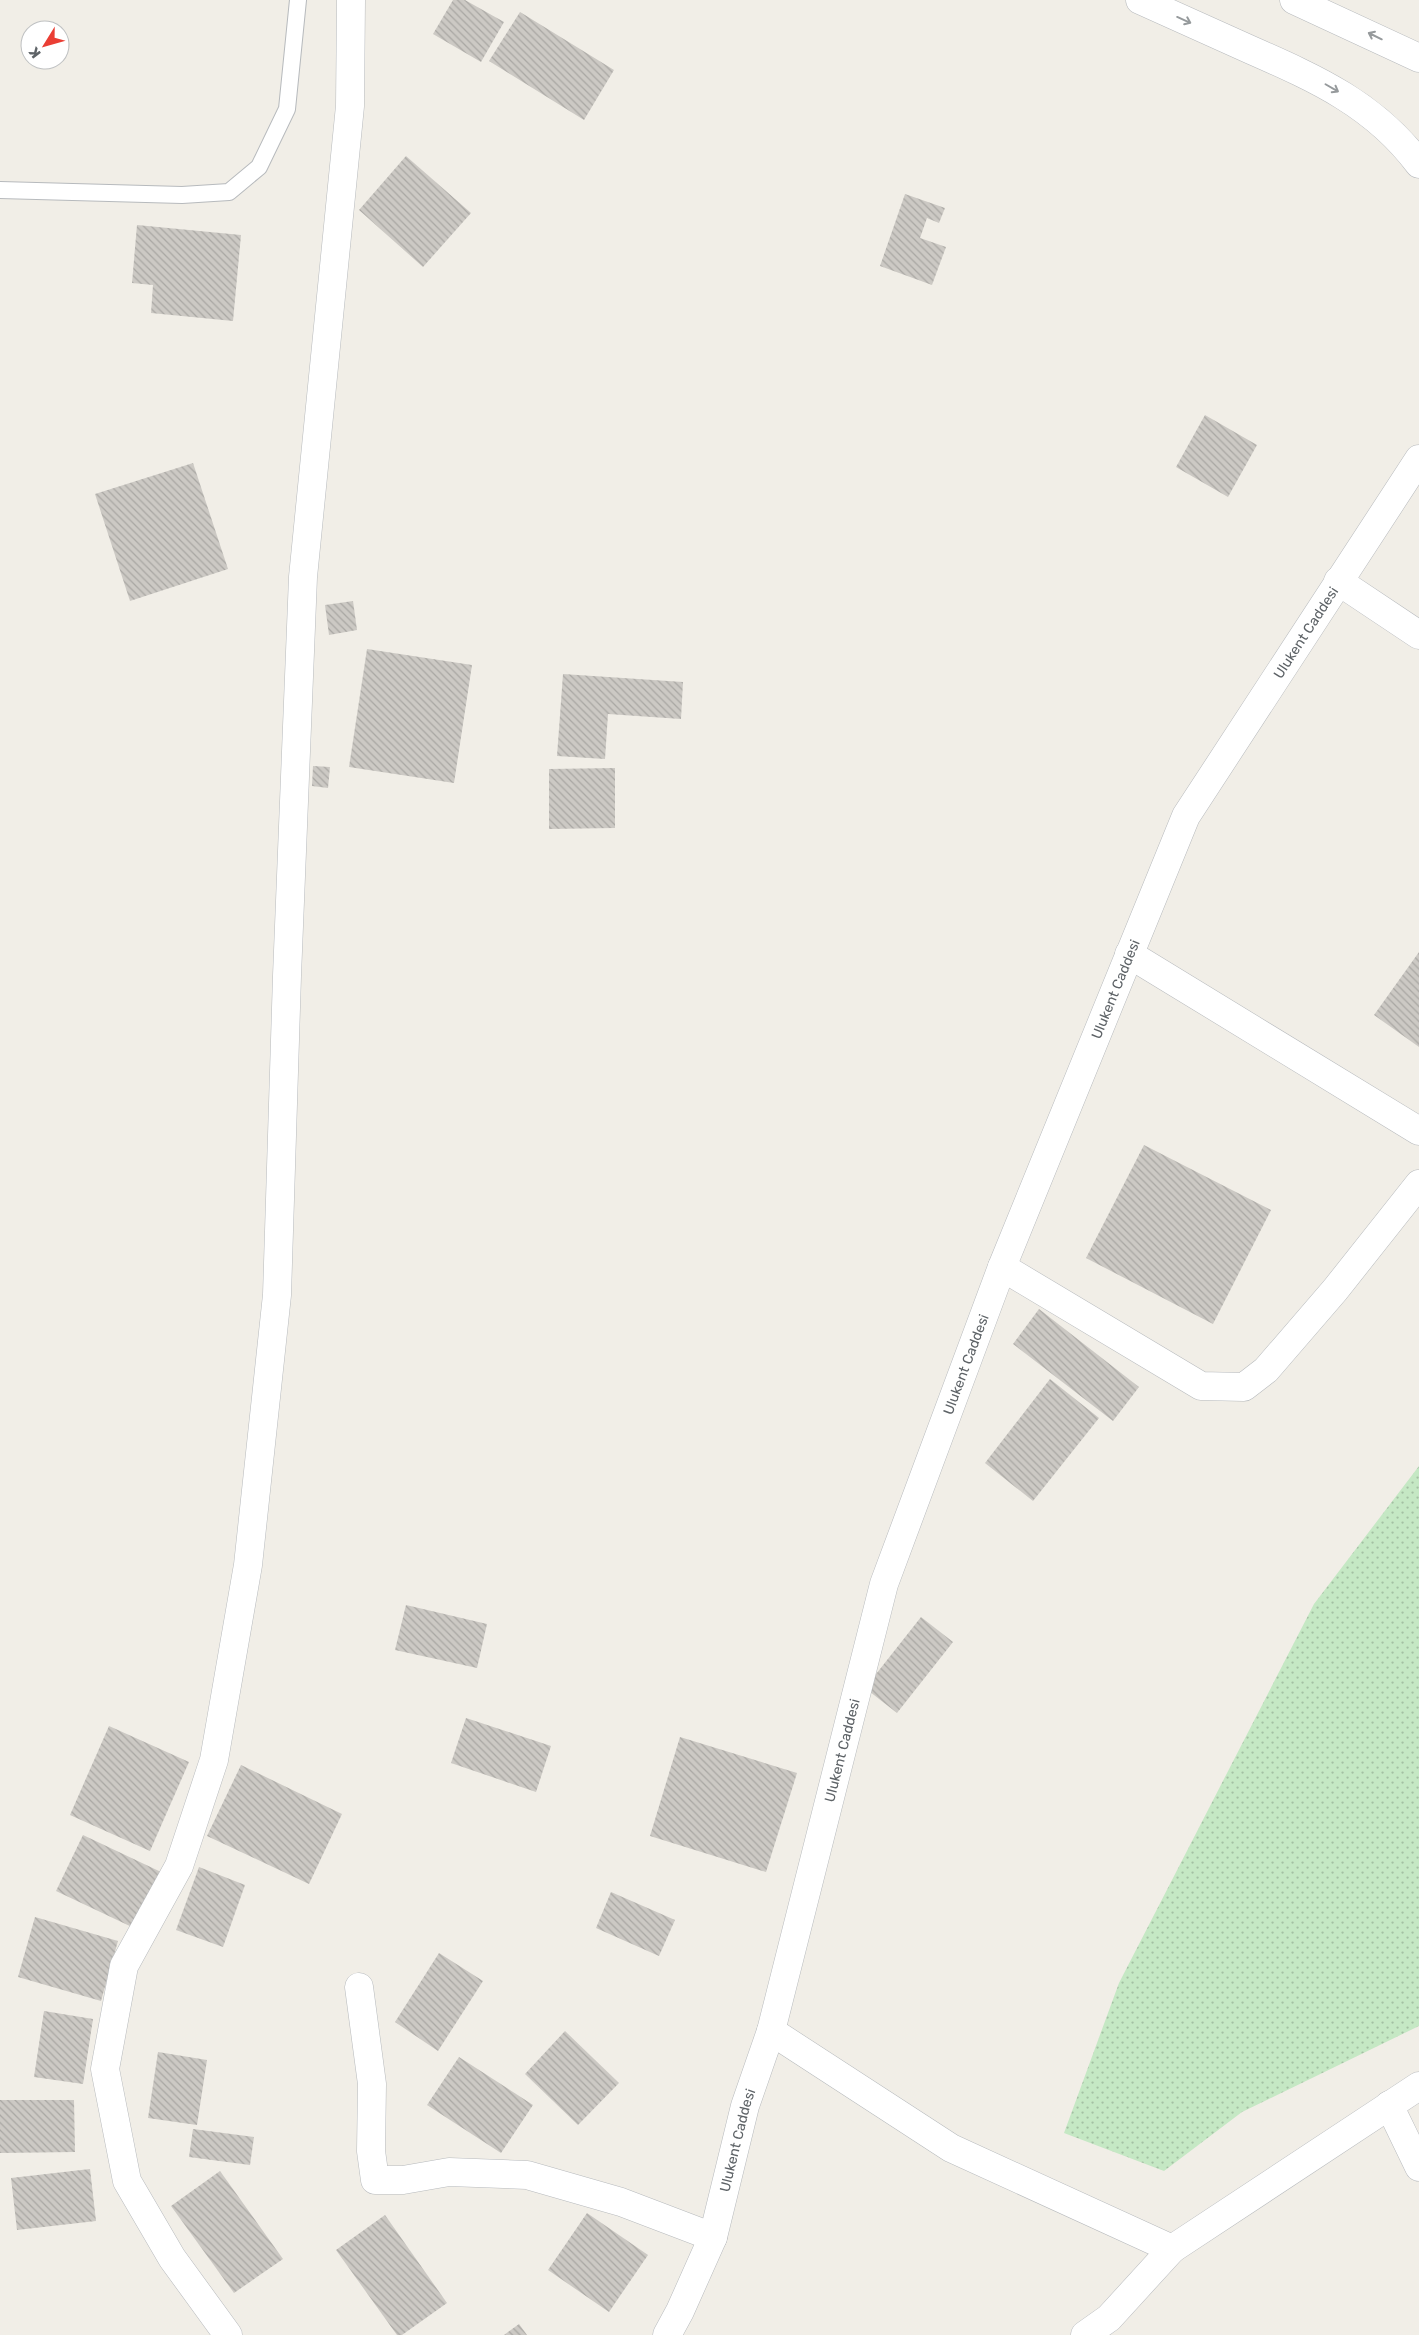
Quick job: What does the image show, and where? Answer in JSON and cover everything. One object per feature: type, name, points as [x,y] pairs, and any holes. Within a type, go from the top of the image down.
[{"type":"street","points":[[228,2335],[172,2258],[127,2181],[106,2069],[124,1966],[179,1866],[214,1760],[248,1566],[277,1295],[286,986],[303,577],[350,106],[351,0]]},
{"type":"street","points":[[1140,0],[1333,87],[1373,115],[1406,146],[1419,164]]},
{"type":"street","points":[[1294,0],[1419,58]]},
{"type":"street","name":"Ulukent Caddesi","points":[[667,2335],[680,2312],[713,2237],[744,2106],[771,2031],[884,1584],[1002,1267],[1186,816],[1338,580],[1419,459]]},
{"type":"street","points":[[1338,580],[1419,635]]},
{"type":"street","points":[[1129,954],[1419,1130]]},
{"type":"street","points":[[1002,1267],[1201,1386],[1244,1386],[1266,1370],[1335,1290],[1419,1184]]},
{"type":"street","points":[[359,1987],[372,2084],[371,2151],[375,2180],[403,2180],[449,2172],[527,2175],[621,2202],[713,2237]]},
{"type":"street","points":[[771,2031],[951,2148],[1172,2249]]},
{"type":"street","points":[[1085,2335],[1109,2318],[1172,2249],[1419,2086]]},
{"type":"street","points":[[1389,2105],[1419,2167]]},
{"type":"lane","points":[[0,190],[182,195],[229,192],[259,167],[287,109],[298,0]]},
{"type":"green space","points":[[1419,1466],[1419,2026],[1242,2112],[1164,2171],[1064,2133],[1119,1983],[1314,1604]]},
{"type":"building","points":[[453,0],[465,0],[504,22],[481,62],[433,34]]},
{"type":"building","points":[[520,12],[614,70],[584,120],[489,61]]},
{"type":"building","points":[[406,156],[471,213],[423,267],[359,210]]},
{"type":"building","points":[[905,194],[945,208],[939,223],[927,218],[920,238],[946,247],[932,285],[880,266]]},
{"type":"building","points":[[137,225],[241,235],[233,321],[151,313],[153,285],[132,283]]},
{"type":"building","points":[[1205,415],[1257,445],[1228,497],[1176,467]]},
{"type":"building","points":[[193,463],[228,569],[130,601],[95,494]]},
{"type":"building","points":[[353,601],[357,630],[329,635],[325,605]]},
{"type":"building","points":[[367,649],[472,665],[454,783],[349,767]]},
{"type":"building","points":[[563,674],[683,682],[681,719],[608,714],[605,759],[557,756]]},
{"type":"building","points":[[313,766],[330,767],[328,788],[312,786]]},
{"type":"building","points":[[615,768],[615,828],[549,829],[549,769]]},
{"type":"building","points":[[1419,952],[1419,1047],[1374,1015]]},
{"type":"building","points":[[1144,1145],[1271,1210],[1213,1324],[1086,1258]]},
{"type":"building","points":[[1039,1309],[1139,1387],[1113,1421],[1013,1344]]},
{"type":"building","points":[[1050,1379],[1099,1418],[1033,1501],[985,1463]]},
{"type":"building","points":[[406,1605],[487,1624],[477,1668],[395,1650]]},
{"type":"building","points":[[921,1617],[953,1642],[897,1713],[865,1688]]},
{"type":"building","points":[[466,1718],[551,1746],[536,1792],[451,1763]]},
{"type":"building","points":[[109,1726],[189,1762],[150,1851],[70,1815]]},
{"type":"building","points":[[680,1737],[797,1773],[766,1872],[650,1836]]},
{"type":"building","points":[[241,1765],[342,1814],[309,1884],[207,1836]]},
{"type":"building","points":[[83,1835],[161,1872],[134,1928],[56,1891]]},
{"type":"building","points":[[199,1867],[245,1885],[223,1947],[176,1930]]},
{"type":"building","points":[[611,1892],[675,1920],[659,1956],[596,1928]]},
{"type":"building","points":[[35,1917],[118,1941],[101,2001],[18,1977]]},
{"type":"building","points":[[439,1953],[483,1981],[438,2051],[395,2022]]},
{"type":"building","points":[[44,2011],[93,2019],[83,2084],[34,2077]]},
{"type":"building","points":[[565,2031],[619,2083],[578,2125],[525,2074]]},
{"type":"building","points":[[158,2052],[207,2060],[197,2125],[148,2118]]},
{"type":"building","points":[[459,2057],[533,2105],[501,2153],[427,2105]]},
{"type":"building","points":[[0,2100],[74,2100],[75,2152],[0,2153]]},
{"type":"building","points":[[193,2129],[254,2137],[250,2165],[189,2157]]},
{"type":"building","points":[[90,2169],[96,2221],[17,2230],[11,2178]]},
{"type":"building","points":[[220,2171],[283,2259],[234,2293],[171,2206]]},
{"type":"building","points":[[587,2213],[648,2255],[609,2312],[548,2270]]},
{"type":"building","points":[[385,2215],[447,2303],[402,2335],[397,2335],[336,2250]]},
{"type":"building","points":[[519,2324],[527,2335],[504,2335]]}]
